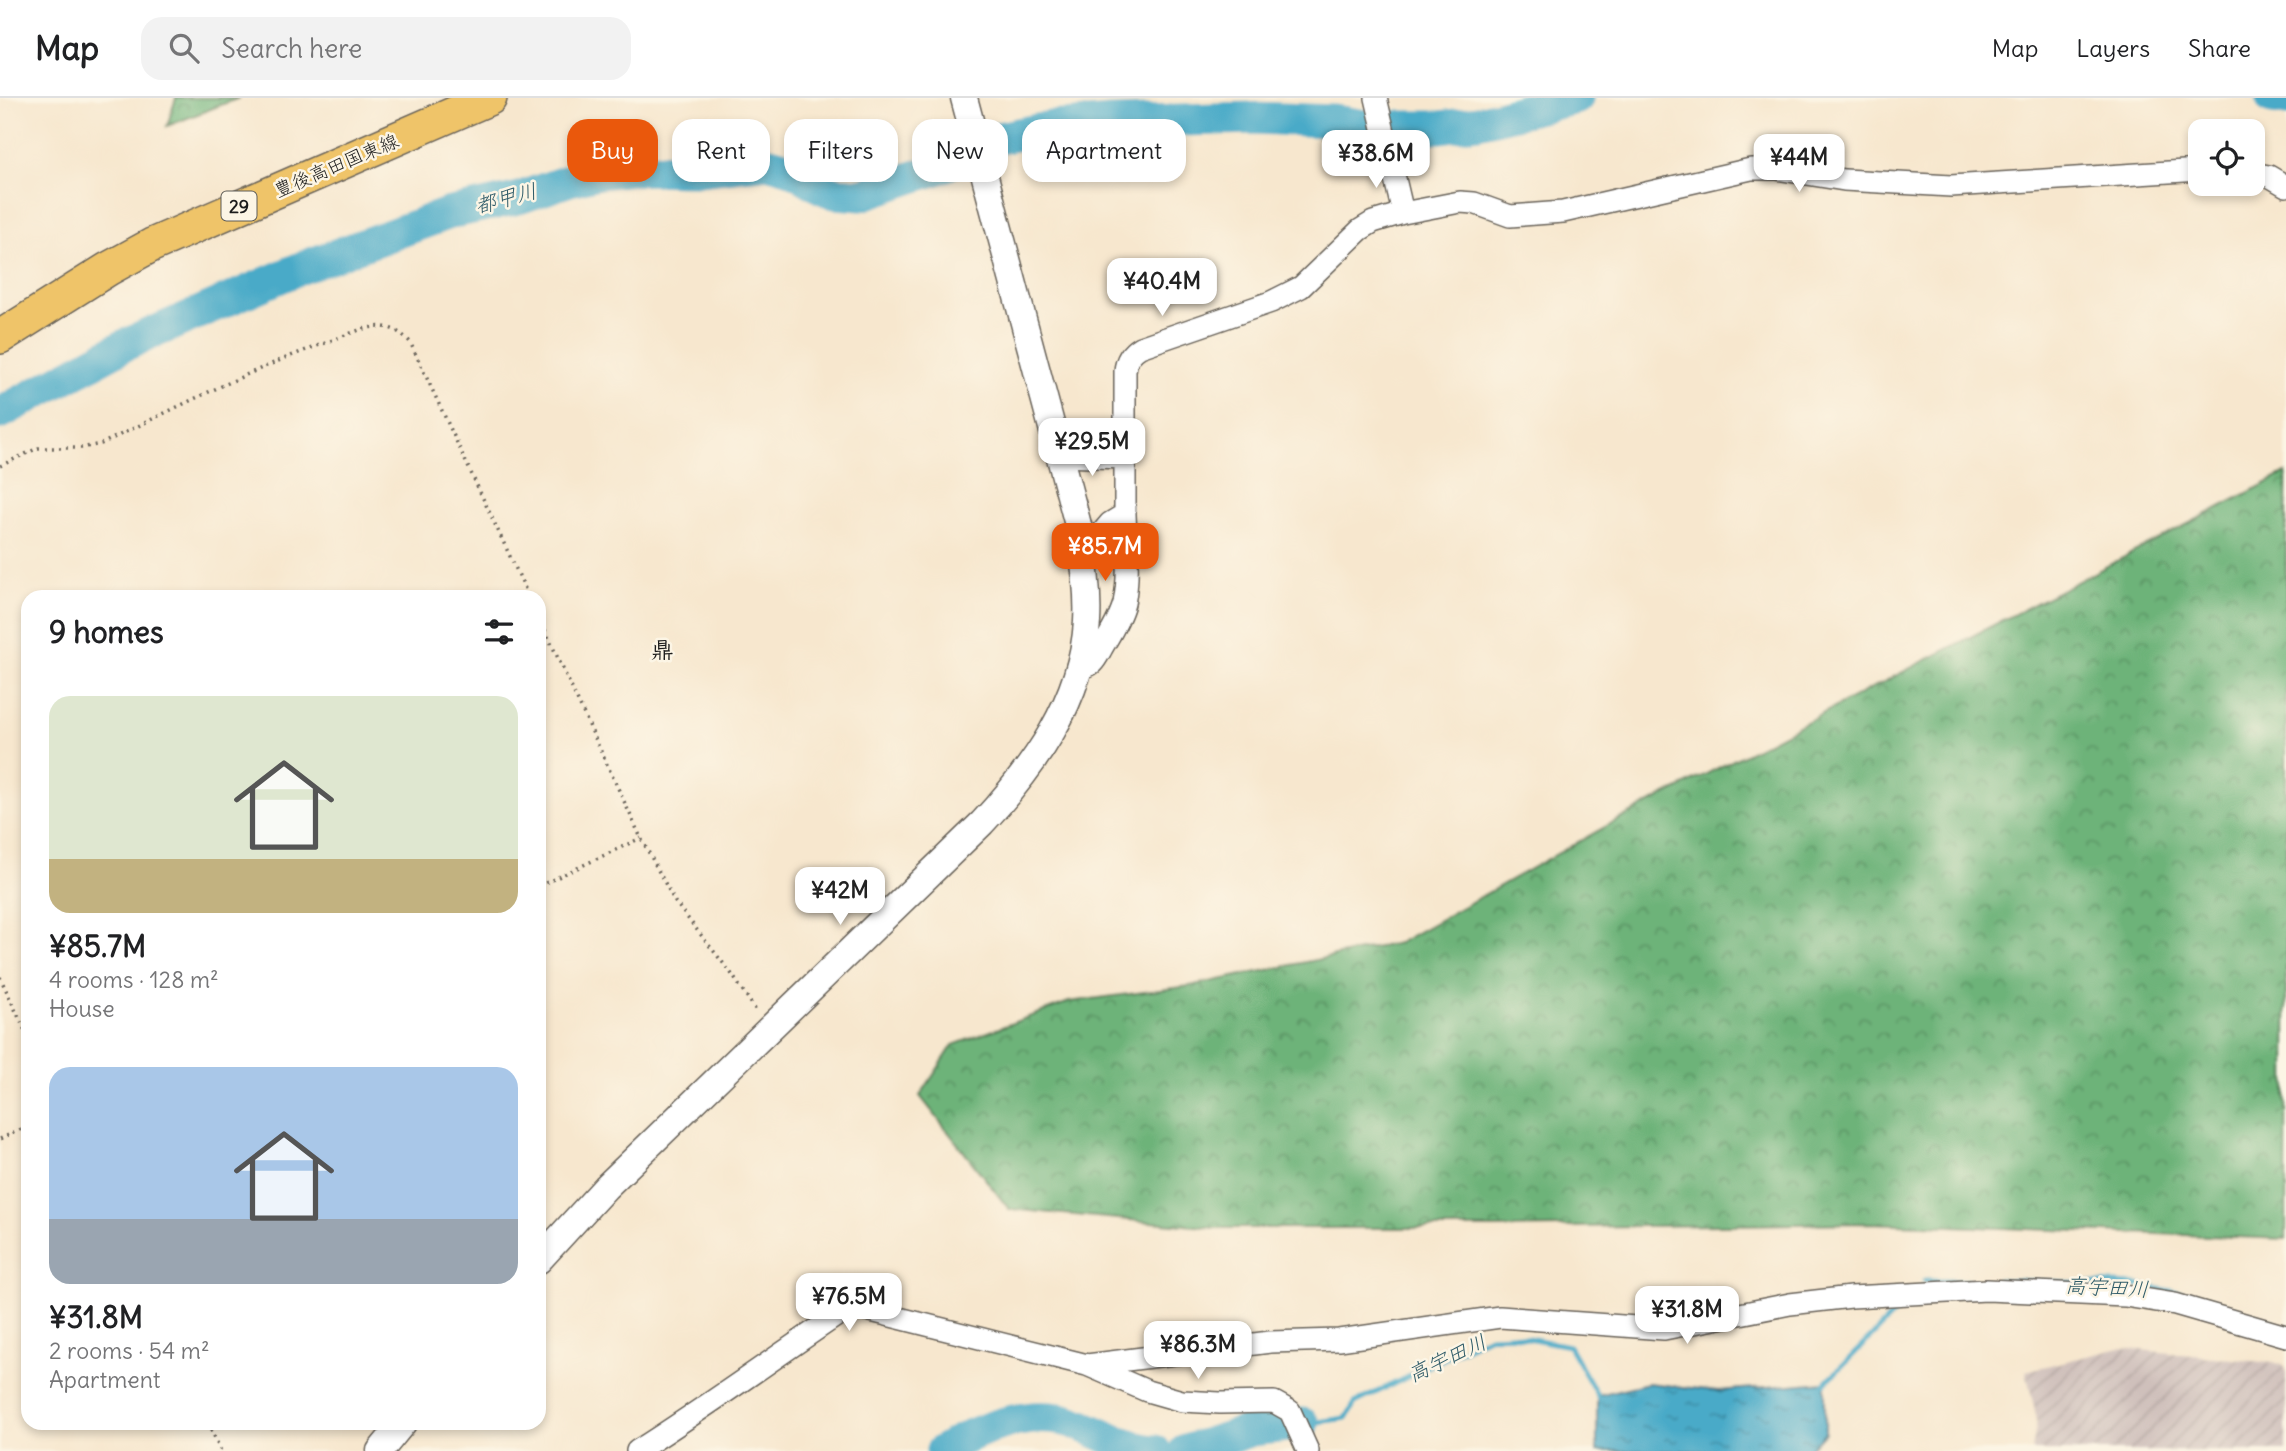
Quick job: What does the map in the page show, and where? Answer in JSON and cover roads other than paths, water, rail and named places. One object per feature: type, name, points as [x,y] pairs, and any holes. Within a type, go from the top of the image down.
[{"type":"main road","name":"豊後高田国東線","points":[[0,337],[108,269],[152,245],[490,98]]},
{"type":"street","points":[[546,1252],[606,1187],[982,823],[1010,793],[1055,728],[1069,698],[1079,667],[1087,621],[1083,555],[964,98]]},
{"type":"street","points":[[1376,98],[1403,213]]},
{"type":"street","points":[[1079,667],[1094,663],[1124,604],[1125,363],[1140,347],[1271,302],[1301,286],[1360,230],[1373,222],[1403,213],[1461,202],[1474,203],[1510,216],[1563,212],[1751,169],[1776,169],[1844,180],[1951,186],[2188,171]]},
{"type":"street","points":[[2265,175],[2286,186]]},
{"type":"street","points":[[1059,456],[1126,458]]},
{"type":"street","points":[[1083,555],[1110,523],[1125,514]]},
{"type":"street","points":[[1087,1365],[1270,1342],[1339,1340],[1500,1317],[1664,1329],[1790,1304],[1851,1297],[1987,1290],[2150,1300],[2175,1304],[2286,1336]]},
{"type":"street","points":[[637,1451],[851,1306],[1087,1365],[1147,1391],[1182,1401],[1220,1404],[1263,1401],[1284,1406],[1290,1411],[1304,1442]]},
{"type":"street","points":[[380,1451],[397,1430]]},
{"type":"water","points":[[1825,1382],[1825,1432],[1808,1451],[1597,1451],[1597,1395],[1648,1383],[1718,1391]]},
{"type":"waterway","name":"都甲川","points":[[0,413],[125,345],[303,267],[450,213],[519,198],[598,173],[631,169],[697,170],[767,162],[791,169],[835,193],[861,195],[940,168],[999,138],[1052,127],[1110,122],[1253,118],[1335,121],[1372,127],[1440,127],[1478,122],[1577,98]]},
{"type":"waterway","name":"都甲川","points":[[2272,98],[2286,100]]},
{"type":"waterway","name":"高宇田川","points":[[1997,1280],[2137,1285],[2183,1293],[2273,1322]]},
{"type":"waterway","name":"高宇田川","points":[[1924,1281],[1967,1281]]},
{"type":"waterway","name":"高宇田川","points":[[1823,1385],[1902,1306]]},
{"type":"waterway","name":"高宇田川","points":[[1303,1424],[1346,1418],[1355,1403],[1490,1336],[1513,1335],[1569,1346],[1600,1400]]},
{"type":"waterway","name":"高宇田川","points":[[942,1451],[988,1428],[1022,1419],[1039,1418],[1072,1422],[1122,1443],[1155,1451]]},
{"type":"waterway","name":"高宇田川","points":[[1185,1451],[1252,1430],[1303,1424]]},
{"type":"district","name":"鼎","points":[[662,649]]}]
